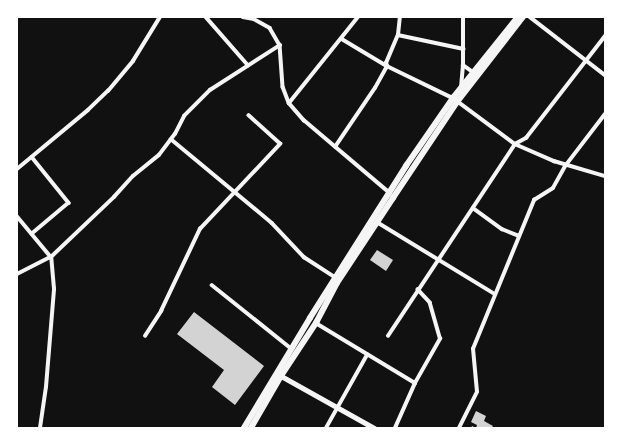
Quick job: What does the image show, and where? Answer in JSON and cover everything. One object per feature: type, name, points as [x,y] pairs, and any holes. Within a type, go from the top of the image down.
[{"type":"main road","points":[[455,100],[461,88],[473,72],[518,17]]},
{"type":"main road","points":[[244,428],[336,280],[455,100],[523,17]]},
{"type":"main road","points":[[251,428],[281,376],[316,323],[336,280],[377,222],[392,195]]},
{"type":"main road","points":[[281,376],[374,428]]},
{"type":"street","points":[[17,169],[88,110],[123,75],[134,61],[160,17]]},
{"type":"street","points":[[206,17],[248,65]]},
{"type":"street","points":[[243,17],[254,19],[270,28],[280,45],[283,87],[290,103],[304,120],[392,195]]},
{"type":"street","points":[[290,103],[358,17]]},
{"type":"street","points":[[335,147],[360,111],[387,66],[386,63],[398,35],[400,17]]},
{"type":"street","points":[[461,88],[464,49],[463,17]]},
{"type":"street","points":[[530,17],[605,76]]},
{"type":"street","points":[[398,35],[464,49]]},
{"type":"street","points":[[388,336],[515,144],[526,138],[605,36]]},
{"type":"street","points":[[342,38],[387,66],[455,100],[515,144],[566,165],[605,176]]},
{"type":"street","points":[[17,274],[51,257],[114,197],[133,176],[159,155],[171,139],[184,116],[210,90],[280,45]]},
{"type":"street","points":[[463,66],[473,72]]},
{"type":"street","points":[[459,428],[477,392],[473,349],[534,200],[553,188],[566,165],[605,114]]},
{"type":"street","points":[[145,336],[161,311],[200,229],[236,193],[280,144],[249,116]]},
{"type":"street","points":[[171,139],[272,223],[304,257],[336,280]]},
{"type":"street","points":[[32,157],[69,203],[32,234]]},
{"type":"street","points":[[473,208],[502,229],[518,236]]},
{"type":"street","points":[[17,216],[51,257],[54,289],[46,387],[40,428]]},
{"type":"street","points":[[377,222],[495,294]]},
{"type":"street","points":[[212,285],[292,350]]},
{"type":"street","points":[[395,428],[415,384],[440,339],[430,303],[418,290]]},
{"type":"street","points":[[316,323],[415,384]]},
{"type":"street","points":[[326,428],[367,355]]},
{"type":"building","points":[[377,250],[393,260],[386,271],[370,260]]},
{"type":"building","points":[[194,312],[264,366],[235,405],[212,387],[224,370],[177,334]]},
{"type":"building","points":[[476,411],[486,416],[484,421],[493,426],[492,428],[476,428],[477,425],[471,422]]}]
